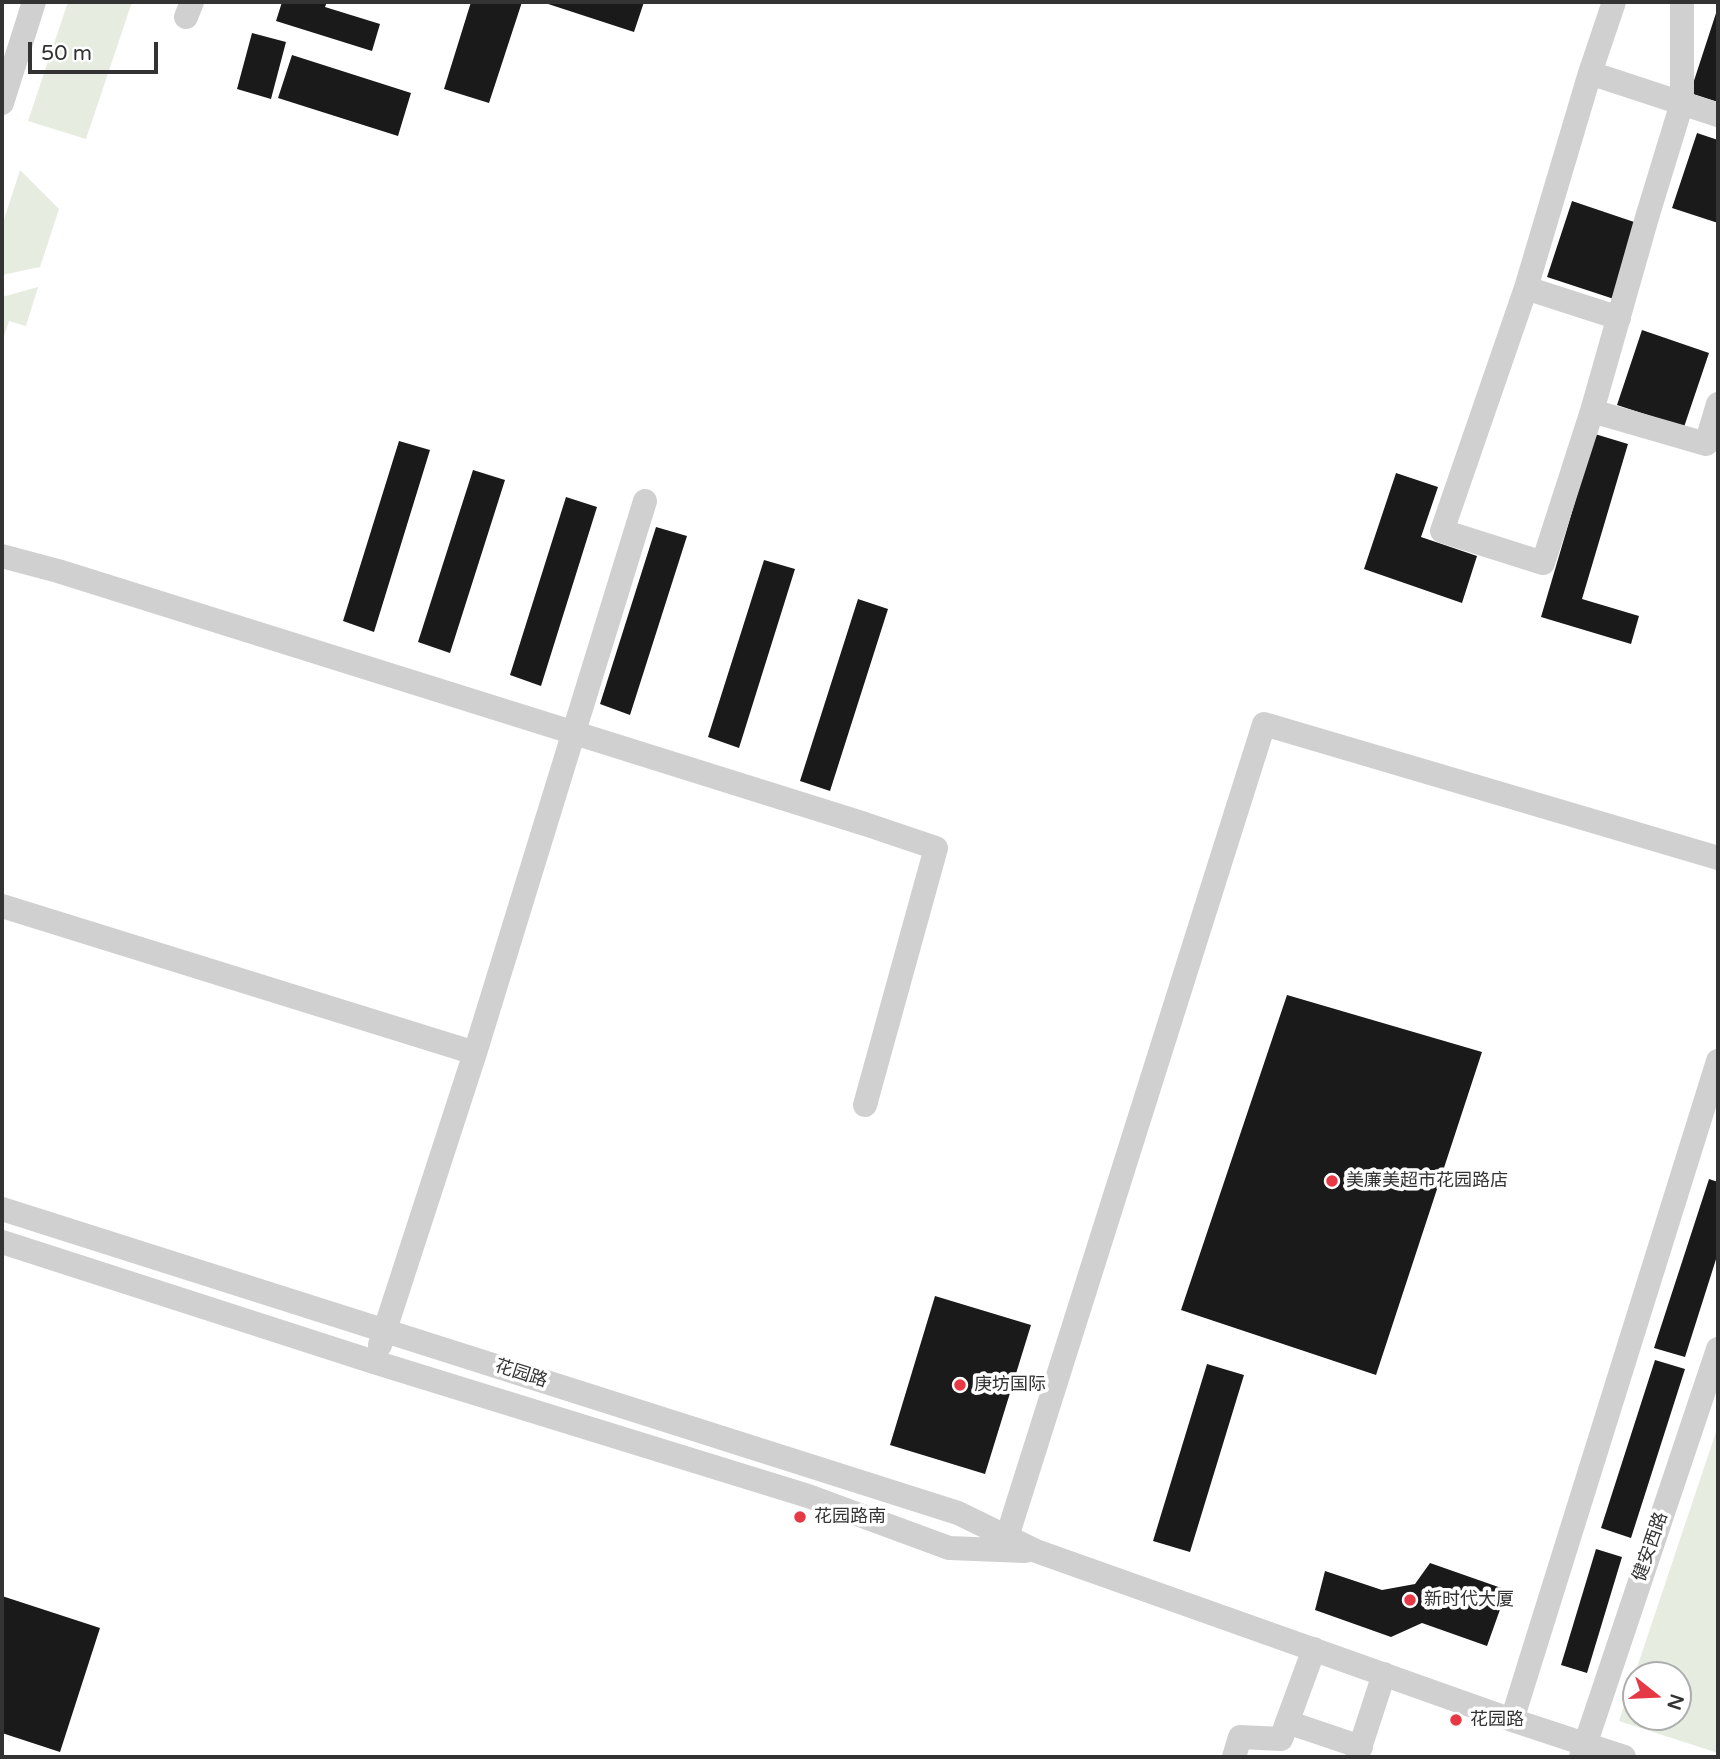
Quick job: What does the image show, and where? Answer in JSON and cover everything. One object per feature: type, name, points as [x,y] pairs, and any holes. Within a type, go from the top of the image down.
[{"type":"street","points":[[2,103],[34,2]]},
{"type":"street","points":[[1614,2],[1526,288],[1442,531],[1543,564],[1592,411],[1682,103],[1682,2]]},
{"type":"street","points":[[1590,73],[1718,115]]},
{"type":"street","points":[[1526,288],[1619,318]]},
{"type":"street","points":[[1592,411],[1706,443],[1718,404]]},
{"type":"street","points":[[374,1362],[475,1053],[645,501]]},
{"type":"street","points":[[2,556],[58,571],[574,732],[936,848],[864,1105]]},
{"type":"street","points":[[1007,1537],[1264,724],[1718,859]]},
{"type":"street","points":[[2,906],[475,1053]]},
{"type":"street","points":[[1512,1720],[1718,1061]]},
{"type":"street","name":"花园路","points":[[2,1209],[958,1513],[1036,1551],[1512,1720],[1583,1751],[1624,1757]]},
{"type":"street","name":"花园路","points":[[2,1242],[374,1362],[808,1496],[949,1548],[1036,1551]]},
{"type":"street","points":[[213,1310],[222,1279]]},
{"type":"street","name":"健安西路","points":[[1583,1751],[1718,1349]]},
{"type":"street","points":[[1234,1757],[1240,1737],[1281,1739],[1314,1649]]},
{"type":"street","points":[[1287,1722],[1359,1752],[1384,1674]]},
{"type":"shaded area","points":[[68,2],[132,2],[86,139],[28,121]]},
{"type":"shaded area","points":[[20,170],[59,209],[40,267],[2,275],[2,226]]},
{"type":"shaded area","points":[[38,287],[26,326],[9,321],[2,342],[2,297]]},
{"type":"shaded area","points":[[1718,1426],[1718,1753],[1650,1731],[1692,1731],[1692,1661],[1639,1661]]},
{"type":"building","points":[[282,2],[327,2],[325,7],[380,24],[372,51],[276,21]]},
{"type":"building","points":[[471,2],[522,2],[489,103],[444,89]]},
{"type":"building","points":[[542,2],[644,2],[634,32]]},
{"type":"building","points":[[1718,7],[1718,102],[1690,93]]},
{"type":"building","points":[[252,33],[286,42],[271,99],[237,89]]},
{"type":"building","points":[[292,55],[411,93],[398,136],[278,98]]},
{"type":"building","points":[[1697,133],[1718,140],[1718,223],[1672,208]]},
{"type":"building","points":[[1572,201],[1640,224],[1614,299],[1547,277]]},
{"type":"building","points":[[1642,330],[1709,353],[1684,427],[1617,405]]},
{"type":"building","points":[[1595,434],[1628,444],[1582,599],[1639,616],[1631,644],[1541,617]]},
{"type":"building","points":[[399,441],[430,450],[374,632],[343,621]]},
{"type":"building","points":[[473,470],[505,480],[450,653],[418,642]]},
{"type":"building","points":[[1396,473],[1438,487],[1421,537],[1477,556],[1462,603],[1364,569]]},
{"type":"building","points":[[566,497],[597,507],[541,686],[510,675]]},
{"type":"building","points":[[656,527],[687,536],[630,715],[600,704]]},
{"type":"building","points":[[764,560],[795,569],[739,748],[708,737]]},
{"type":"building","points":[[858,599],[888,609],[830,791],[800,781]]},
{"type":"building","name":"美廉美超市花园路店","points":[[1287,995],[1482,1052],[1376,1375],[1181,1310]]},
{"type":"building","points":[[1709,1179],[1718,1182],[1718,1253],[1685,1357],[1654,1348]]},
{"type":"building","name":"庚坊国际","points":[[935,1296],[1031,1325],[985,1474],[890,1445]]},
{"type":"building","points":[[1655,1360],[1685,1369],[1631,1538],[1601,1528]]},
{"type":"building","points":[[1207,1364],[1244,1375],[1190,1552],[1153,1541]]},
{"type":"building","points":[[1596,1549],[1622,1557],[1587,1673],[1561,1665]]},
{"type":"building","name":"新时代大厦","points":[[1430,1563],[1507,1590],[1487,1646],[1422,1623],[1391,1637],[1315,1610],[1325,1571],[1382,1590],[1415,1584]]},
{"type":"building","points":[[2,1596],[100,1628],[60,1752],[2,1733]]},
{"type":"place","name":"美廉美超市花园路店","points":[[1332,1181]]},
{"type":"place","name":"庚坊国际","points":[[960,1385]]},
{"type":"place","name":"花园路南","points":[[800,1517]]},
{"type":"place","name":"新时代大厦","points":[[1410,1600]]},
{"type":"place","name":"花园路","points":[[1456,1720]]}]
